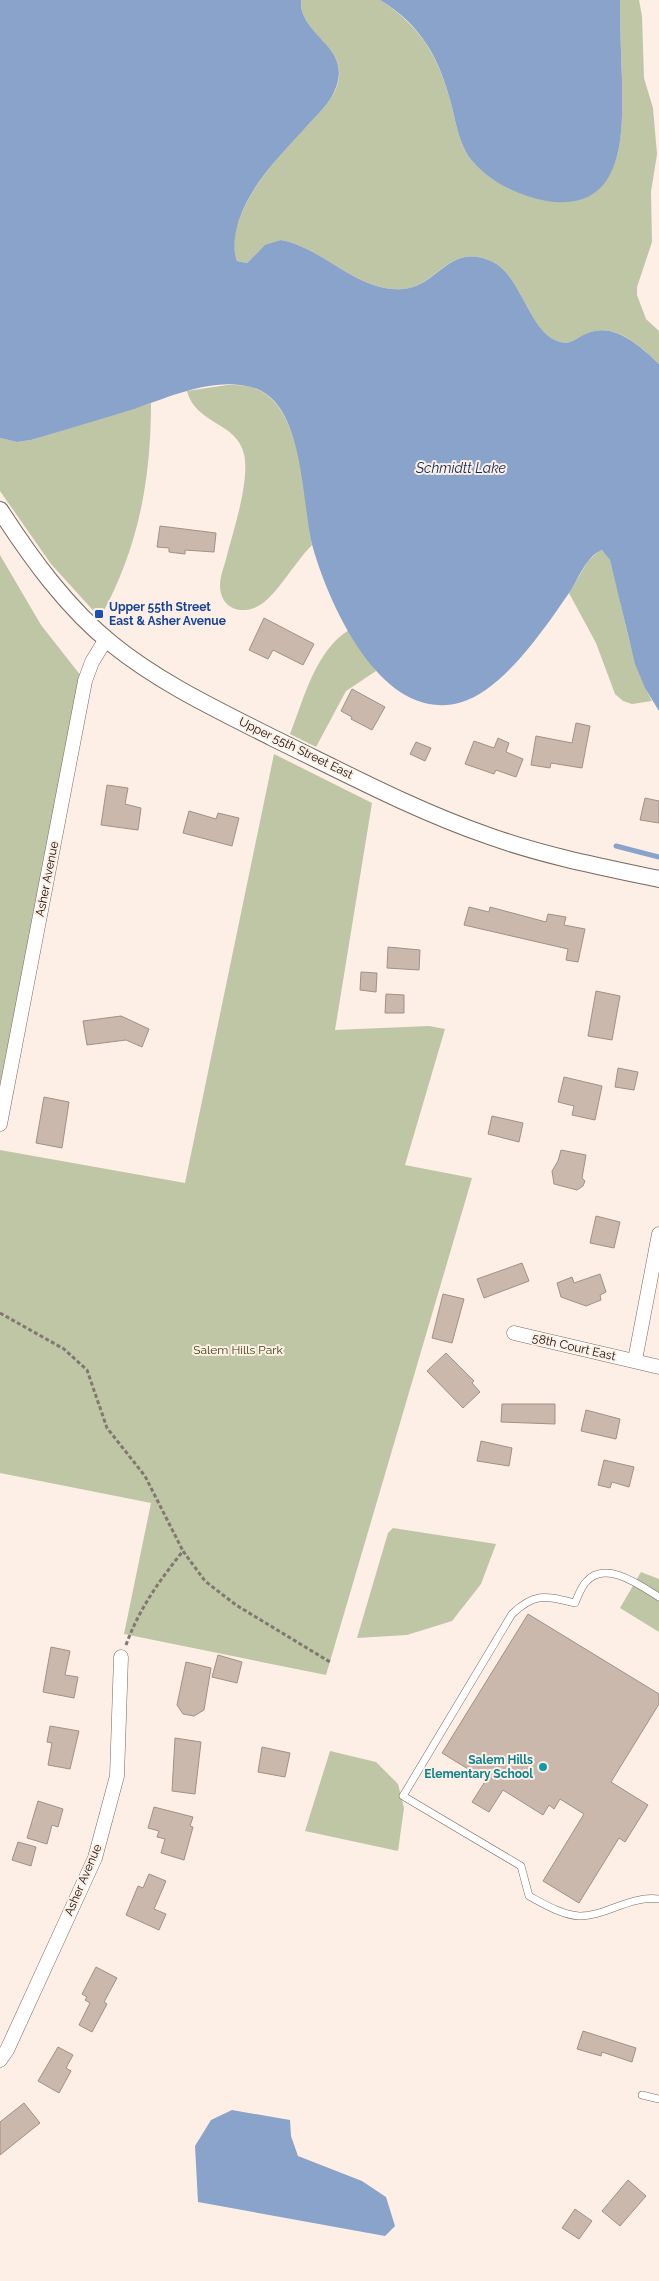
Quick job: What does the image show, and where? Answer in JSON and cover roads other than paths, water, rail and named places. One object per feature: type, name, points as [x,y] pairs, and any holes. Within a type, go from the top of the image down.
[{"type":"street","name":"Upper 55th Street East","points":[[0,510],[51,581],[106,639],[155,673],[216,708],[327,764],[451,821],[532,850],[659,879]]},
{"type":"street","name":"Asher Avenue","points":[[0,1124],[85,681],[92,662],[106,639]]},
{"type":"street","points":[[635,1360],[659,1234]]},
{"type":"street","name":"58th Court East","points":[[514,1333],[659,1367]]},
{"type":"street","name":"Asher Avenue","points":[[0,2060],[7,2050],[94,1858],[117,1776],[121,1657]]},
{"type":"lane","points":[[659,1597],[620,1574],[598,1574],[586,1581],[575,1603],[547,1596],[526,1601],[512,1614],[403,1796],[521,1866],[529,1896],[556,1910],[580,1916],[646,1897],[659,1899]]},
{"type":"lane","points":[[642,2095],[659,2099]]},
{"type":"water","name":"Schmidtt Lake","points":[[0,0],[301,0],[302,12],[308,23],[332,52],[337,62],[339,75],[333,95],[327,104],[277,158],[251,193],[236,230],[234,246],[237,261],[247,263],[265,245],[281,240],[312,252],[371,284],[403,289],[426,281],[445,266],[455,261],[465,257],[478,257],[493,262],[504,270],[536,321],[544,332],[554,340],[567,343],[598,330],[618,333],[644,350],[659,364],[659,711],[645,688],[635,664],[610,560],[602,550],[591,557],[559,607],[522,656],[493,685],[477,695],[462,702],[434,705],[408,696],[385,679],[364,656],[347,629],[321,573],[309,529],[303,482],[292,433],[282,412],[269,396],[251,387],[236,385],[206,386],[31,440],[17,442],[0,438]]},
{"type":"water","points":[[380,0],[620,0],[622,124],[614,166],[605,182],[592,195],[573,202],[547,201],[514,191],[494,180],[476,166],[469,157],[458,133],[442,74],[428,46],[408,21]]},
{"type":"water","points":[[232,2110],[290,2120],[291,2136],[298,2156],[362,2181],[386,2197],[395,2226],[385,2236],[198,2202],[195,2146],[211,2120]]},
{"type":"waterway","points":[[616,846],[659,857]]},
{"type":"place","name":"Upper 55th Street East & Asher Avenue","points":[[99,614]]},
{"type":"place","name":"Salem Hills Elementary School","points":[[543,1767]]},
{"type":"park label","name":"Salem Hills Park","points":[[238,1350]]}]
